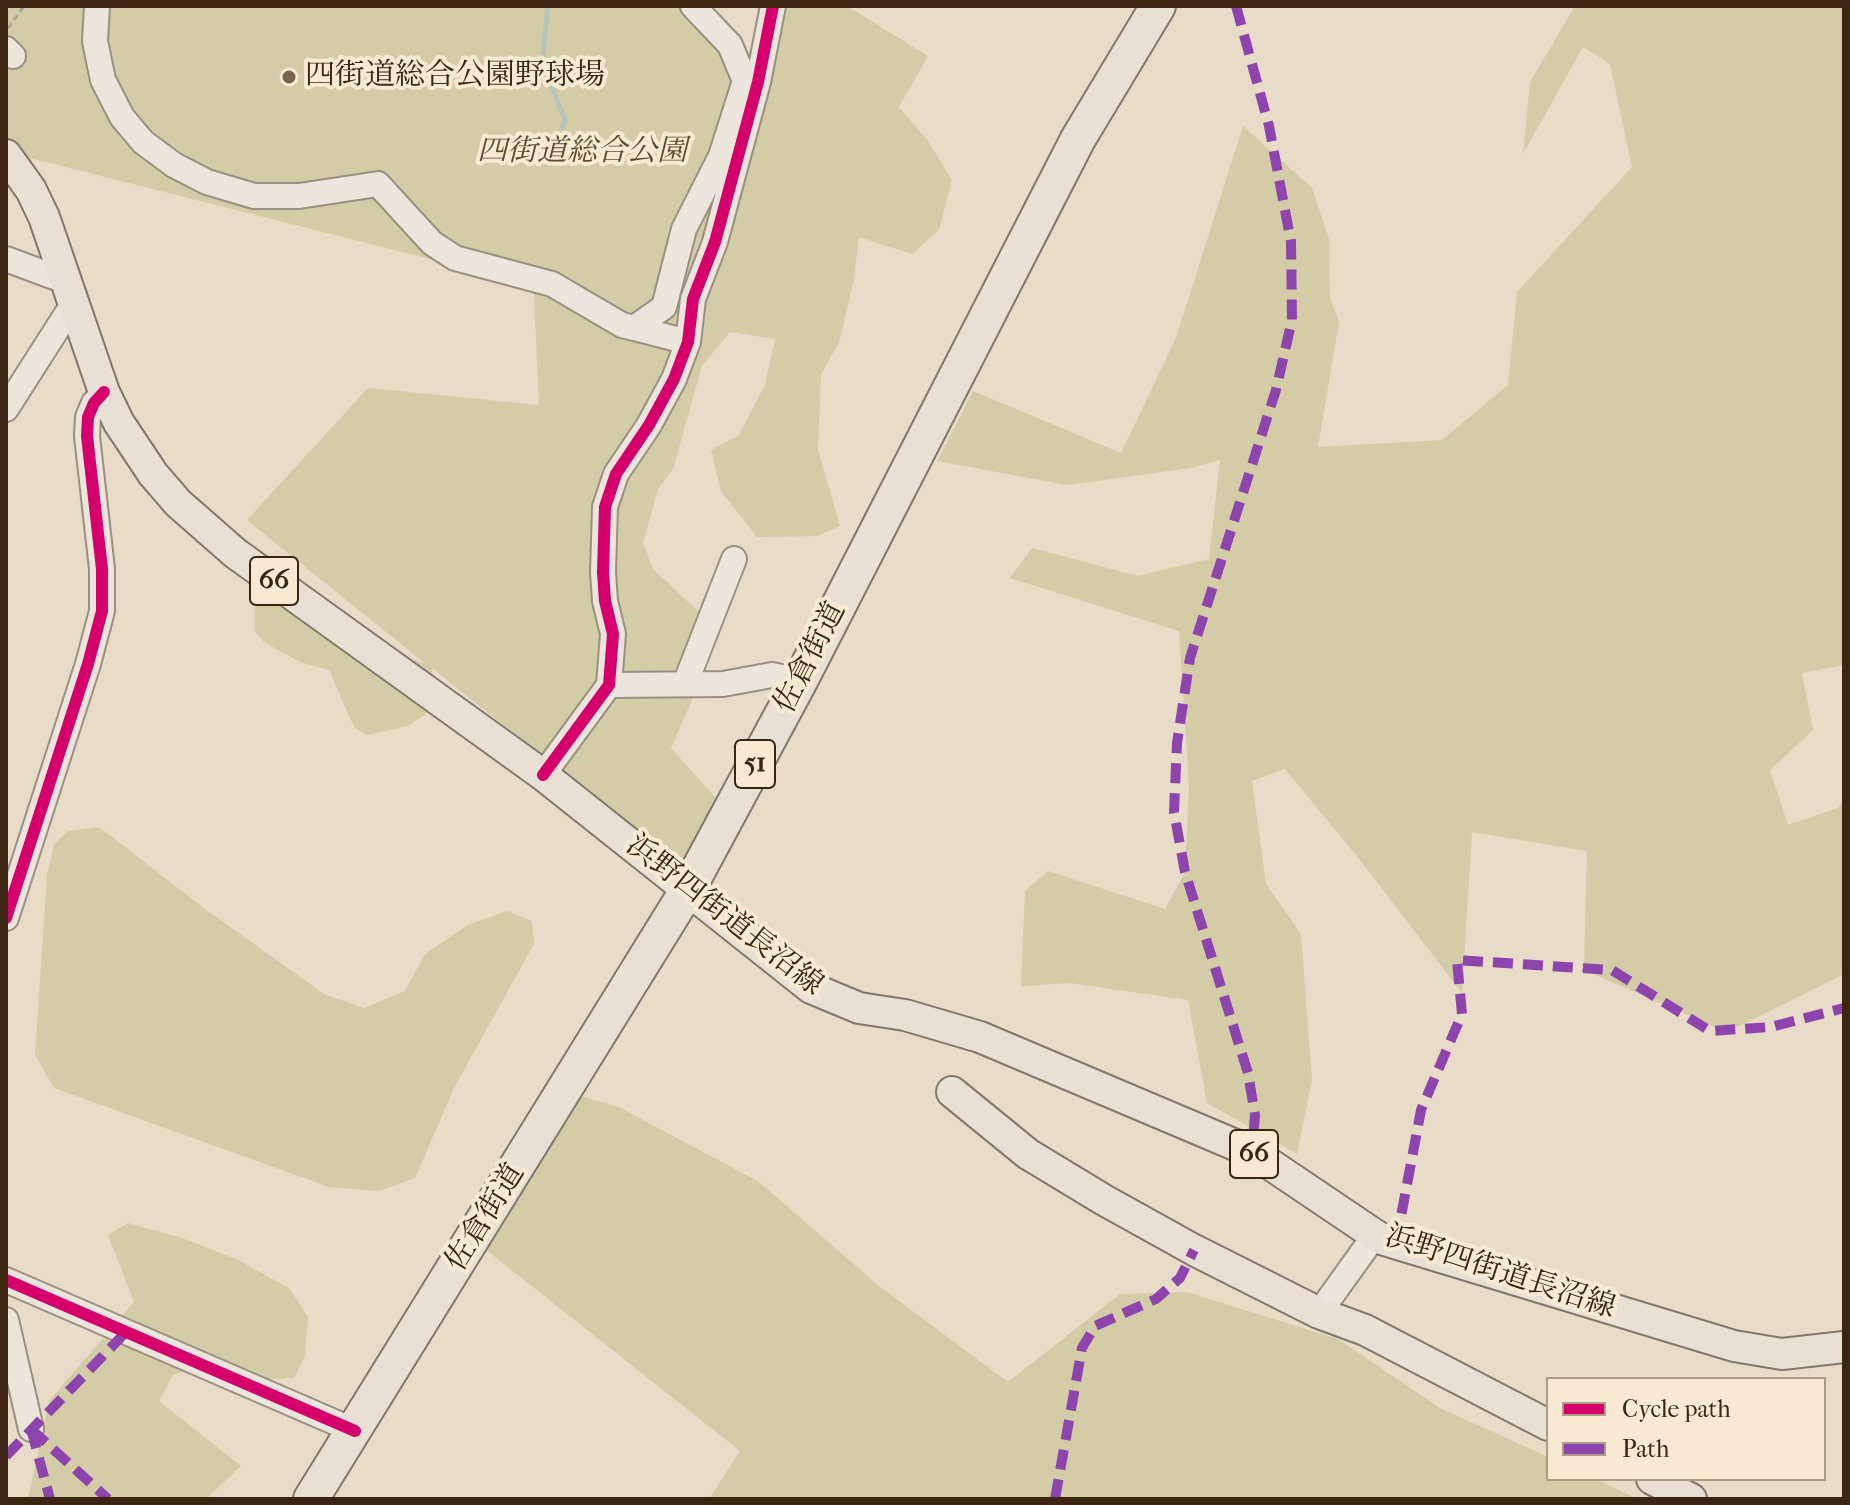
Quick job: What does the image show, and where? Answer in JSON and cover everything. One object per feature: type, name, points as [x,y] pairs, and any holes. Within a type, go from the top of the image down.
[{"type":"highway","name":"佐倉街道","points":[[311,1499],[687,891],[800,681],[1078,139],[1158,6]]},
{"type":"main road","name":"浜野四街道長沼線","points":[[6,155],[31,190],[44,217],[104,392],[119,423],[153,474],[199,522],[235,553],[543,775],[811,988],[859,1008],[931,1022],[980,1037],[1252,1152],[1375,1235],[1734,1346],[1782,1354],[1844,1347]]},
{"type":"main road","points":[[952,1092],[1028,1154],[1104,1200],[1194,1250],[1319,1313],[1365,1330],[1546,1424]]},
{"type":"main road","points":[[1656,1481],[1691,1499]]},
{"type":"street","points":[[97,6],[95,41],[103,80],[122,117],[143,142],[174,165],[207,182],[254,196],[299,196],[378,184],[432,243],[455,258],[552,284],[622,325],[688,342]]},
{"type":"street","points":[[634,328],[664,307],[684,229],[721,156],[745,81],[730,45],[693,6]]},
{"type":"street","points":[[543,775],[609,685],[613,634],[603,572],[605,507],[616,474],[649,425],[674,379],[688,342],[693,299],[715,242],[758,82],[773,6]]},
{"type":"street","points":[[6,259],[71,291],[6,409]]},
{"type":"street","points":[[6,918],[88,664],[102,611],[102,569],[88,417],[94,403],[104,392]]},
{"type":"street","points":[[685,684],[734,559]]},
{"type":"street","points":[[609,685],[723,684],[772,675],[800,681]]},
{"type":"street","points":[[1319,1313],[1375,1235]]},
{"type":"street","points":[[6,1280],[355,1431]]},
{"type":"street","points":[[6,1320],[31,1429]]},
{"type":"path","points":[[6,31],[24,6]]},
{"type":"green space","name":"四街道総合公園","points":[[6,6],[697,6],[739,57],[759,66],[762,6],[847,6],[928,56],[899,107],[928,141],[952,180],[939,230],[912,254],[859,237],[854,279],[839,343],[821,374],[818,450],[840,526],[818,536],[757,537],[721,491],[711,450],[738,436],[765,385],[775,339],[730,332],[702,366],[673,469],[658,489],[643,543],[653,569],[718,630],[705,670],[671,748],[721,804],[682,868],[432,668],[437,686],[434,709],[408,726],[367,735],[354,727],[329,670],[300,662],[264,642],[255,632],[255,607],[279,586],[390,649],[427,665],[247,520],[368,388],[539,405],[534,294],[454,265],[30,158],[6,138]]},
{"type":"green space","points":[[1575,6],[1844,6],[1844,665],[1802,673],[1813,730],[1770,770],[1788,825],[1838,808],[1844,799],[1844,974],[1727,1032],[1584,970],[1587,851],[1472,832],[1462,993],[1360,860],[1285,769],[1252,781],[1266,884],[1301,934],[1312,1080],[1297,1154],[1207,1103],[1188,1000],[1070,983],[1021,986],[1025,891],[1048,871],[1165,909],[1185,872],[1189,787],[1179,631],[1010,578],[1032,548],[1138,576],[1209,559],[1220,460],[1191,468],[1067,485],[937,461],[973,391],[1121,453],[1176,338],[1243,126],[1312,188],[1329,239],[1330,298],[1339,322],[1318,447],[1442,440],[1508,385],[1517,292],[1632,167],[1610,64],[1583,47],[1523,154],[1530,82]]},
{"type":"green space","points":[[99,827],[205,909],[324,994],[364,1008],[405,991],[425,954],[468,925],[507,911],[532,921],[534,944],[454,1088],[415,1178],[379,1191],[329,1187],[54,1088],[35,1055],[47,875],[54,845],[68,831]]},
{"type":"green space","points":[[580,1096],[619,1107],[759,1182],[879,1286],[1008,1382],[1120,1294],[1187,1292],[1338,1339],[1440,1408],[1546,1456],[1546,1481],[1599,1481],[1638,1499],[709,1499],[740,1451],[485,1249]]},
{"type":"green space","points":[[128,1223],[182,1238],[236,1259],[289,1288],[308,1317],[305,1356],[294,1378],[261,1379],[193,1367],[173,1375],[159,1401],[241,1466],[206,1499],[28,1499],[49,1401],[134,1302],[108,1235]]},
{"type":"waterway","points":[[548,6],[542,64],[565,120],[562,128]]},
{"type":"marked path","points":[[1236,6],[1269,126],[1291,242],[1292,320],[1276,390],[1190,658],[1177,743],[1174,812],[1185,872],[1248,1073],[1255,1115],[1252,1152]]},
{"type":"marked path","points":[[1396,1243],[1421,1110],[1462,1014],[1457,960],[1612,970],[1710,1031],[1771,1027],[1844,1008]]},
{"type":"marked path","points":[[1055,1499],[1082,1348],[1095,1326],[1156,1299],[1180,1278],[1194,1250]]},
{"type":"marked path","points":[[6,1456],[126,1332]]},
{"type":"marked path","points":[[31,1429],[108,1499]]},
{"type":"marked path","points":[[31,1429],[50,1499]]},
{"type":"cycle path","points":[[543,775],[609,685],[613,634],[605,601],[603,572],[605,507],[616,474],[649,425],[674,379],[688,342],[693,299],[715,242],[758,82],[773,6]]},
{"type":"cycle path","points":[[6,918],[88,664],[102,611],[102,569],[87,436],[88,417],[94,403],[104,392]]},
{"type":"cycle path","points":[[6,1280],[355,1431]]},
{"type":"place","name":"四街道総合公園野球場","points":[[289,77]]}]
